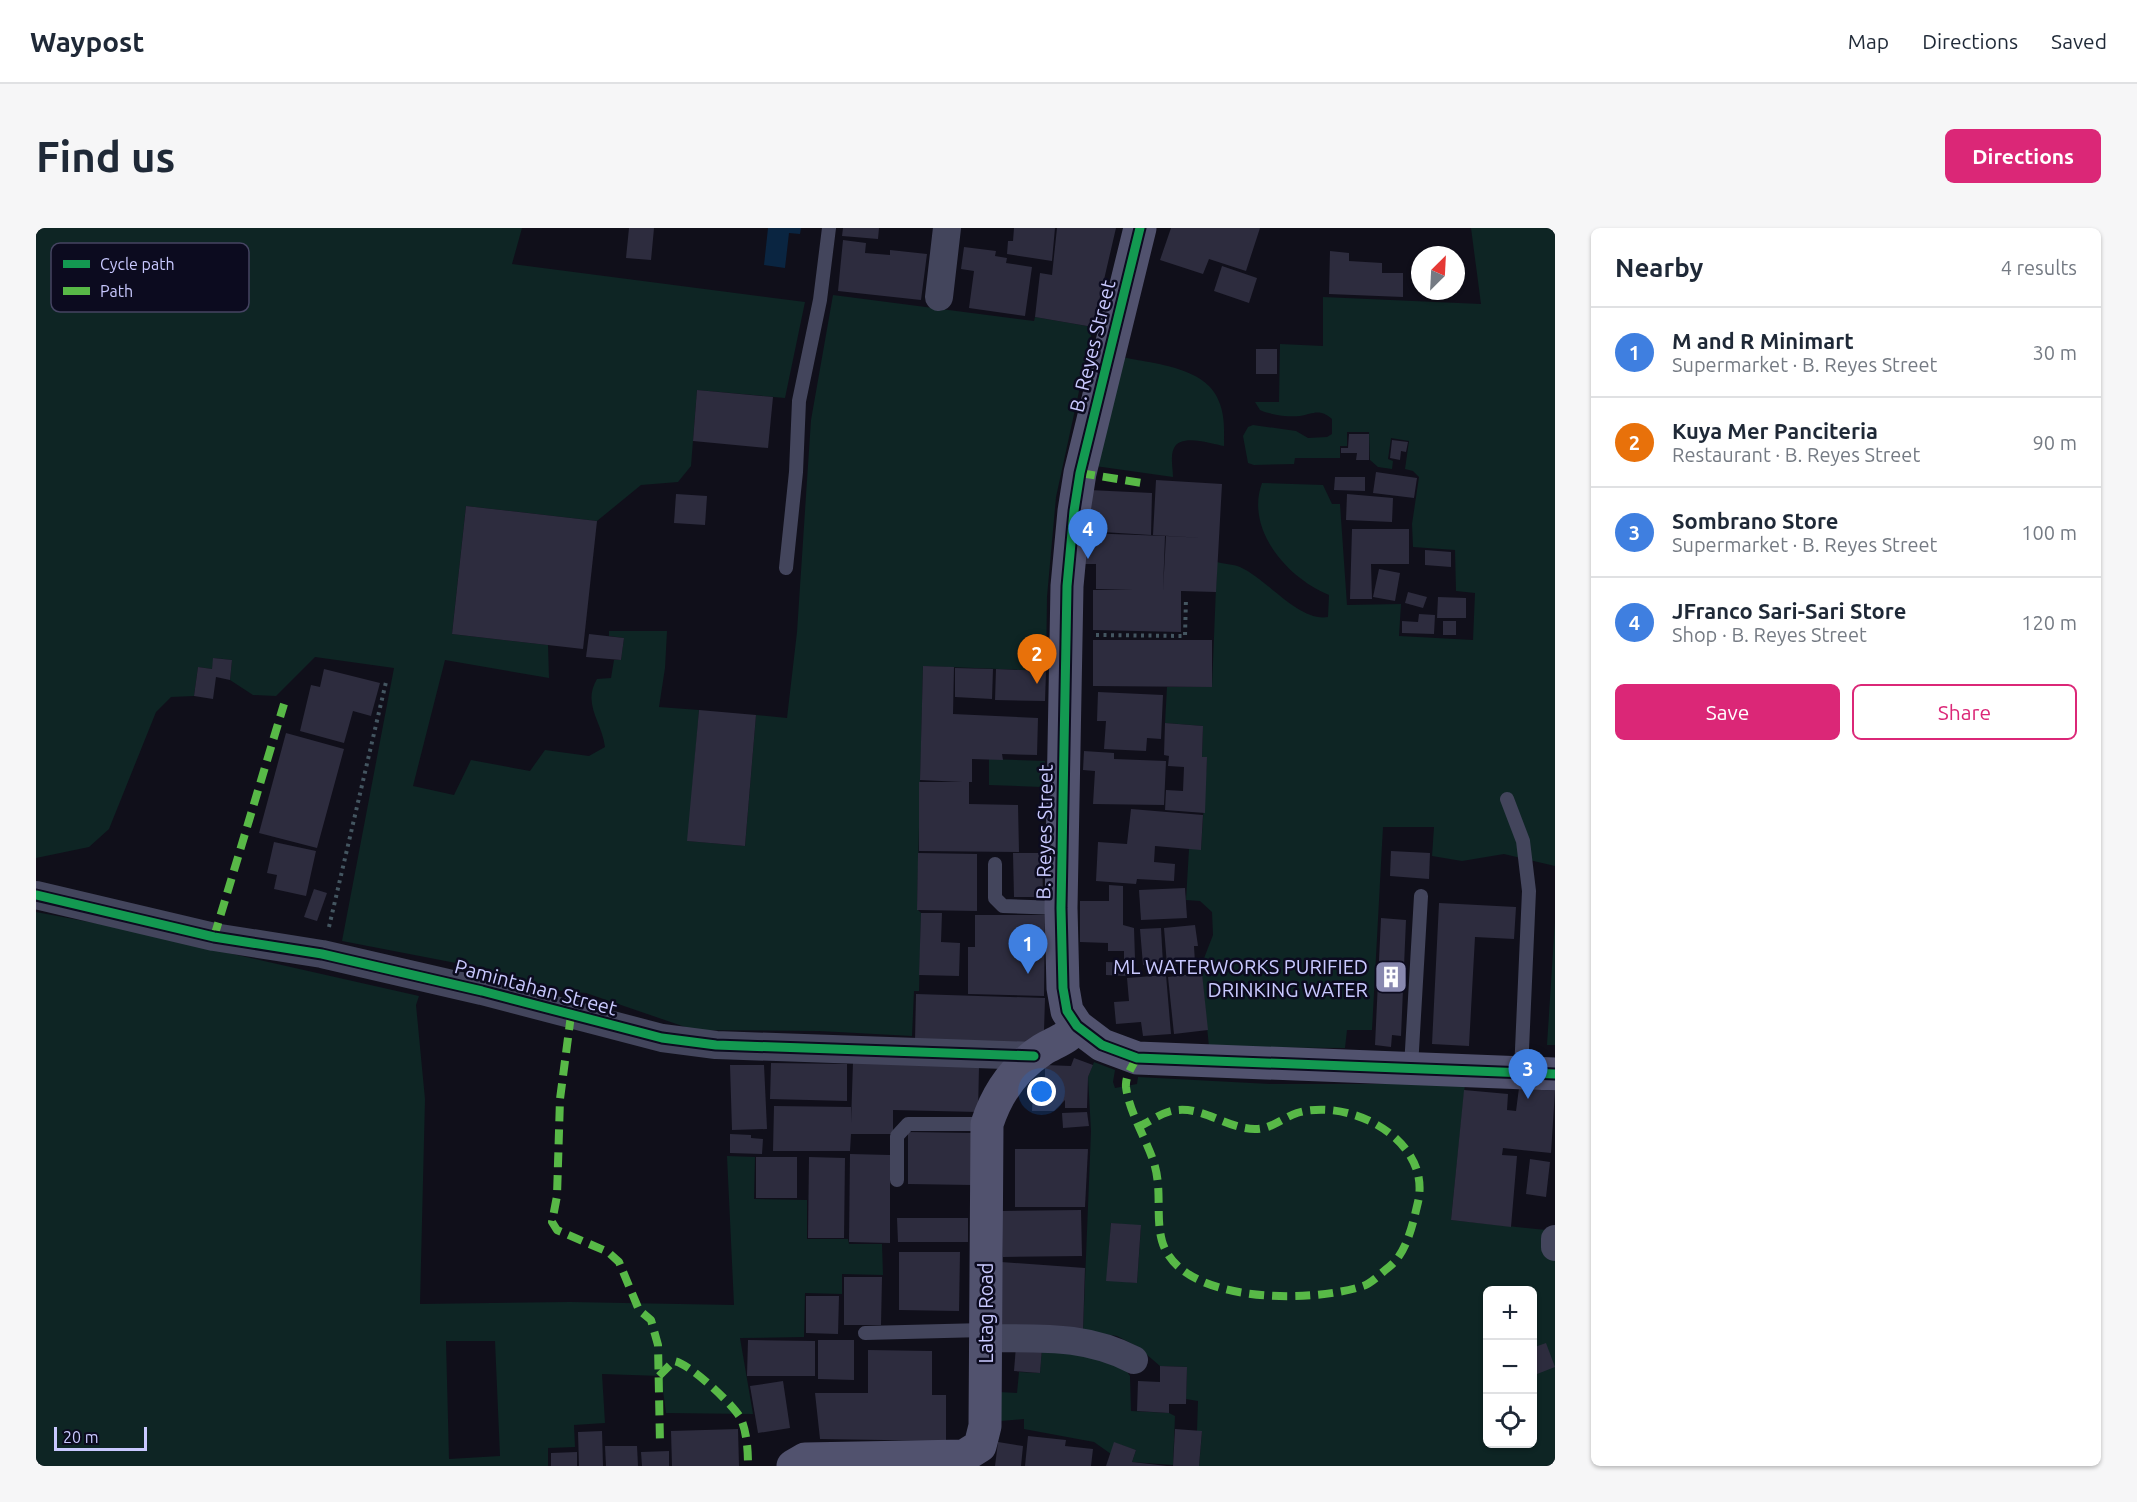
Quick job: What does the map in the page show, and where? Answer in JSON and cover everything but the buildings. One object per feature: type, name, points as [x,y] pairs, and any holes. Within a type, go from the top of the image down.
[{"type":"street","points":[[939,297],[946,228]]},
{"type":"street","name":"B. Reyes Street","points":[[1140,228],[1080,473],[1071,539],[1065,634],[1060,908],[1065,1003],[1077,1026],[1102,1045],[1137,1058],[1192,1062],[1411,1067],[1555,1074]]},
{"type":"street","name":"Pamintahan Street","points":[[36,895],[214,937],[322,954],[683,1041],[716,1045],[1034,1056]]},
{"type":"street","name":"Latag Road","points":[[793,1466],[805,1459],[964,1456],[973,1453],[980,1446],[985,1426],[987,1124],[1004,1085],[1034,1056],[1068,1036],[1077,1026]]},
{"type":"street","points":[[1555,1239],[1555,1247]]},
{"type":"street","points":[[984,1334],[1092,1342],[1111,1348],[1134,1360]]},
{"type":"lane","points":[[786,568],[796,472],[799,401],[820,300],[829,228]]},
{"type":"lane","points":[[1507,799],[1523,841],[1529,891],[1521,1072]]},
{"type":"lane","points":[[995,864],[995,898],[1003,906],[1060,908]]},
{"type":"lane","points":[[1411,1067],[1421,896]]},
{"type":"lane","points":[[897,1180],[897,1136],[908,1124],[987,1124]]},
{"type":"lane","points":[[865,1333],[984,1334]]},
{"type":"path","points":[[1065,634],[1185,636],[1186,598]]},
{"type":"path","points":[[322,954],[386,682]]},
{"type":"green space","points":[[36,228],[522,228],[512,264],[805,302],[785,398],[697,390],[691,466],[678,482],[641,485],[597,521],[466,506],[452,634],[548,645],[549,678],[445,660],[413,786],[454,795],[471,760],[530,771],[545,750],[589,756],[605,747],[592,705],[593,688],[597,679],[611,678],[614,660],[621,660],[624,638],[609,636],[609,631],[667,631],[665,668],[659,707],[699,710],[688,841],[745,846],[756,715],[787,718],[797,632],[811,420],[833,295],[1034,321],[1035,317],[1093,327],[1056,497],[1047,597],[1046,671],[923,666],[917,909],[921,913],[919,991],[914,991],[912,1036],[819,1031],[694,1030],[586,993],[542,989],[487,969],[342,941],[394,668],[315,657],[276,696],[253,695],[230,680],[232,660],[214,658],[212,669],[198,667],[194,696],[171,697],[156,712],[109,829],[89,847],[36,858]]},
{"type":"green space","points":[[1471,228],[1555,228],[1555,866],[1504,854],[1462,861],[1432,856],[1434,827],[1383,827],[1372,1030],[1347,1030],[1345,1048],[1209,1047],[1201,966],[1213,935],[1212,912],[1200,901],[1186,900],[1189,849],[1201,849],[1207,758],[1202,757],[1203,726],[1165,723],[1167,687],[1212,687],[1217,562],[1237,566],[1250,573],[1306,613],[1317,617],[1328,617],[1329,595],[1298,577],[1273,550],[1265,534],[1259,518],[1258,500],[1262,483],[1323,485],[1332,504],[1340,504],[1347,605],[1401,604],[1399,636],[1473,640],[1475,593],[1456,591],[1455,550],[1413,547],[1412,524],[1419,477],[1413,471],[1405,469],[1409,441],[1391,438],[1388,459],[1393,461],[1392,469],[1378,467],[1370,460],[1369,432],[1347,432],[1347,446],[1340,446],[1340,458],[1295,458],[1294,464],[1254,465],[1248,463],[1243,436],[1248,427],[1253,425],[1296,431],[1308,438],[1327,437],[1332,434],[1332,419],[1323,414],[1285,416],[1260,410],[1255,402],[1279,402],[1280,344],[1323,346],[1323,297],[1481,304]]},
{"type":"green space","points":[[1122,357],[1179,369],[1205,382],[1214,392],[1222,409],[1224,446],[1190,440],[1178,444],[1172,454],[1173,477],[1095,466]]},
{"type":"green space","points":[[989,759],[1045,761],[1044,783],[1041,787],[989,785]]},
{"type":"green space","points":[[36,912],[105,925],[419,996],[416,1005],[425,1099],[420,1304],[570,1302],[734,1305],[727,1156],[755,1157],[754,1199],[807,1200],[807,1239],[848,1239],[849,1244],[882,1244],[883,1275],[842,1274],[842,1294],[805,1293],[804,1337],[740,1338],[753,1414],[666,1413],[661,1376],[602,1374],[605,1423],[574,1425],[575,1447],[548,1448],[548,1466],[36,1466]],"holes":[[[446,1341],[495,1341],[500,1456],[449,1459]]]},
{"type":"green space","points":[[1555,921],[1555,1045],[1547,1045]]},
{"type":"green space","points":[[1094,1062],[1115,1070],[1113,1082],[1115,1088],[1137,1084],[1138,1077],[1270,1084],[1465,1084],[1451,1220],[1546,1230],[1555,1250],[1555,1466],[1199,1466],[1202,1432],[1197,1431],[1198,1401],[1186,1399],[1187,1367],[1160,1366],[1138,1347],[1117,1336],[1083,1331],[1091,1131],[1088,1077]],"holes":[[[1111,1223],[1141,1226],[1137,1283],[1107,1280]]]},
{"type":"green space","points":[[1074,1347],[1124,1367],[1130,1376],[1131,1411],[1169,1413],[1175,1416],[1173,1465],[1132,1462],[1136,1450],[1115,1443],[1111,1454],[1094,1442],[1024,1429],[1024,1419],[1001,1421],[999,1392],[1017,1393],[1019,1372],[1040,1373],[1042,1348]]},
{"type":"water","points":[[768,228],[801,228],[800,234],[789,233],[785,268],[764,265]]},
{"type":"marked path","points":[[1080,473],[1142,483]]},
{"type":"marked path","points":[[214,937],[284,704]]},
{"type":"marked path","points":[[571,1015],[560,1099],[557,1196],[552,1222],[557,1230],[608,1252],[619,1262],[639,1310],[651,1320],[658,1345],[660,1443]]},
{"type":"marked path","points":[[1137,1058],[1131,1068],[1126,1087],[1130,1105],[1156,1170],[1162,1241],[1174,1262],[1194,1277],[1220,1288],[1250,1294],[1282,1296],[1341,1292],[1363,1286],[1373,1280],[1395,1261],[1405,1246],[1418,1202],[1419,1180],[1412,1160],[1400,1142],[1383,1128],[1362,1118],[1340,1111],[1318,1110],[1297,1113],[1272,1125],[1255,1129],[1233,1125],[1190,1110],[1179,1110],[1164,1113],[1140,1126]]},
{"type":"marked path","points":[[659,1376],[674,1361],[681,1363],[721,1395],[737,1413],[743,1424],[748,1466]]},
{"type":"cycle path","points":[[1140,228],[1080,473],[1067,586],[1061,908],[1063,988],[1067,1011],[1077,1026],[1102,1045],[1137,1058],[1555,1074]]},
{"type":"cycle path","points":[[36,895],[214,937],[322,954],[482,991],[662,1038],[716,1045],[1034,1056]]},
{"type":"place","name":"JFranco Sari-Sari Store","points":[[1088,559]]},
{"type":"place","name":"Kuya Mer Panciteria","points":[[1037,684]]},
{"type":"place","name":"M and R Minimart","points":[[1028,974]]},
{"type":"place","name":"ML WATERWORKS PURIFIED DRINKING WATER","points":[[1391,977]]},
{"type":"place","name":"Sombrano Store","points":[[1528,1099]]}]
